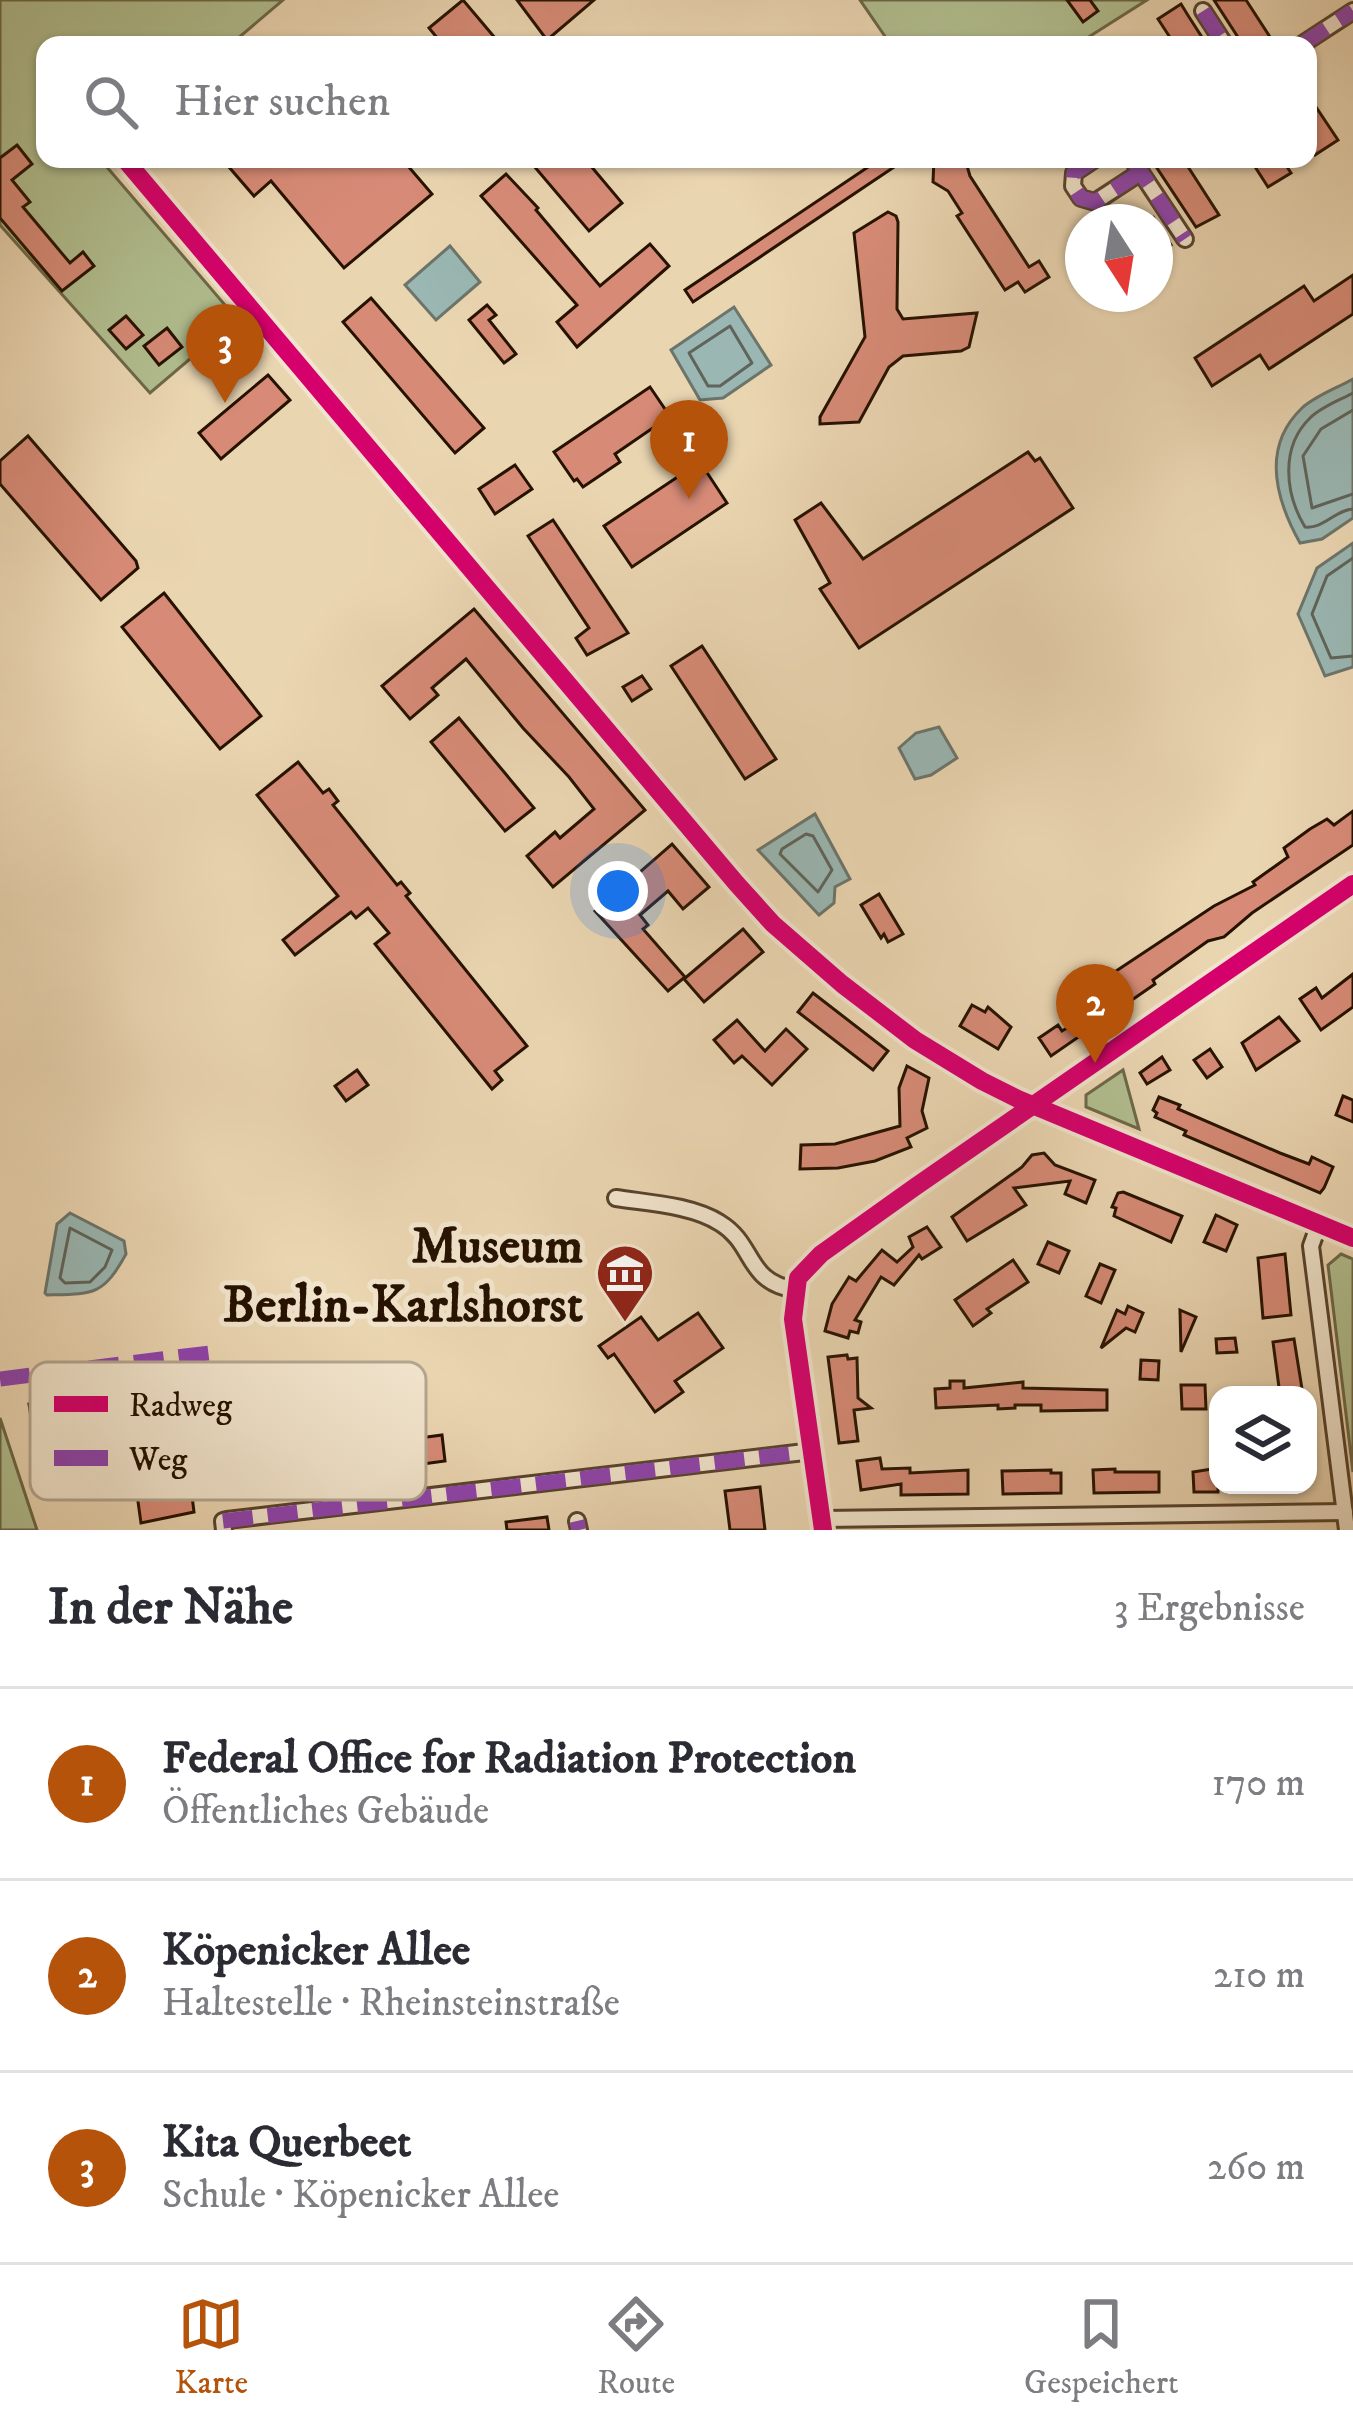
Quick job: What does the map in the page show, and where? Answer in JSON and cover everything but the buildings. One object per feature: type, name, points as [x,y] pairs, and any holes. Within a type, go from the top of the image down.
[{"type":"street","points":[[1203,11],[1220,36]]},
{"type":"street","points":[[1314,36],[1353,11]]},
{"type":"street","points":[[132,168],[773,924],[915,1040],[1005,1093],[1353,1238]]},
{"type":"street","points":[[1082,168],[1074,173],[1073,186],[1081,198],[1095,202],[1134,168]]},
{"type":"street","points":[[1139,168],[1185,239]]},
{"type":"street","points":[[1345,1512],[1141,1522],[823,1525],[794,1318],[798,1277],[820,1254],[1353,884]]},
{"type":"street","points":[[616,1198],[716,1219],[736,1234],[764,1280],[796,1290]]},
{"type":"street","points":[[1319,1224],[1311,1246],[1347,1530]]},
{"type":"street","points":[[426,1500],[813,1450]]},
{"type":"street","points":[[223,1526],[425,1500]]},
{"type":"green space","points":[[0,0],[283,0],[241,36],[36,36],[36,168],[108,168],[237,319],[150,393],[0,225]]},
{"type":"green space","points":[[860,0],[1147,0],[1090,36],[885,36]]},
{"type":"green space","points":[[1123,1070],[1139,1129],[1086,1107],[1086,1095]]},
{"type":"green space","points":[[1341,1254],[1353,1259],[1353,1472],[1328,1265]]},
{"type":"green space","points":[[0,1418],[37,1530],[0,1530]]},
{"type":"water","points":[[450,246],[480,282],[436,320],[405,285]]},
{"type":"water","points":[[734,307],[771,365],[723,398],[700,400],[671,350]]},
{"type":"water","points":[[1353,379],[1353,518],[1322,539],[1300,543],[1279,492],[1281,440],[1302,408]]},
{"type":"water","points":[[1353,543],[1353,667],[1325,676],[1298,614],[1317,568]]},
{"type":"water","points":[[939,727],[957,758],[915,779],[899,748],[916,733]]},
{"type":"water","points":[[815,814],[850,879],[835,887],[834,903],[819,915],[758,850]]},
{"type":"water","points":[[70,1213],[124,1241],[126,1254],[95,1290],[47,1295],[57,1224]]},
{"type":"marked path","points":[[1203,11],[1219,36]]},
{"type":"marked path","points":[[1315,36],[1353,11]]},
{"type":"marked path","points":[[1082,168],[1074,173],[1073,186],[1081,198],[1095,202],[1141,172]]},
{"type":"marked path","points":[[1138,168],[1185,239]]},
{"type":"marked path","points":[[137,1362],[209,1353]]},
{"type":"marked path","points":[[0,1379],[30,1375]]},
{"type":"marked path","points":[[426,1497],[813,1451]]},
{"type":"marked path","points":[[223,1521],[400,1500]]},
{"type":"marked path","points":[[577,1521],[579,1530]]},
{"type":"cycle path","points":[[132,168],[773,924],[915,1040],[982,1081],[1353,1238]]},
{"type":"cycle path","points":[[823,1530],[793,1319],[798,1278],[821,1254],[915,1187],[1353,884]]},
{"type":"place","name":"Kita Querbeet","points":[[225,403]]},
{"type":"place","name":"Federal Office for Radiation Protection","points":[[689,499]]},
{"type":"place","name":"Köpenicker Allee","points":[[1095,1063]]},
{"type":"place","name":"Museum Berlin-Karlshorst","points":[[625,1324]]}]
